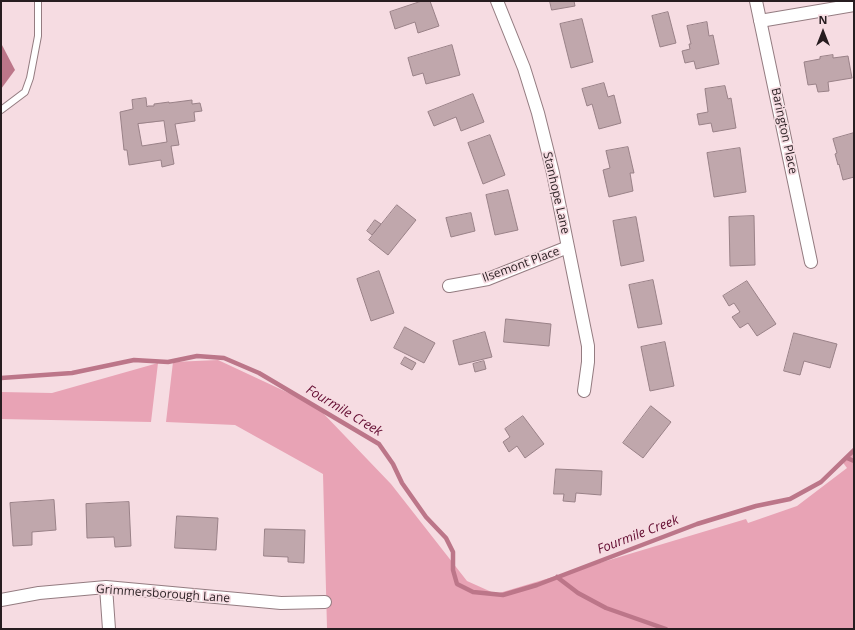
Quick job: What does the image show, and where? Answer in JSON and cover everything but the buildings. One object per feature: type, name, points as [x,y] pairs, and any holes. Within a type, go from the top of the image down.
[{"type":"street","name":"Stanhope Lane","points":[[497,1],[524,68],[538,113],[553,173],[588,346],[588,362],[584,391]]},
{"type":"street","name":"Barington Place","points":[[756,1],[811,262]]},
{"type":"street","points":[[760,20],[854,5]]},
{"type":"street","name":"Ilsemont Place","points":[[449,286],[488,279],[568,247]]},
{"type":"street","points":[[106,587],[109,629]]},
{"type":"street","name":"Grimmersborough Lane","points":[[1,600],[39,593],[106,587],[281,603],[325,602]]},
{"type":"lane","points":[[1,110],[25,92],[30,78],[38,36],[38,1]]},
{"type":"shaded area","points":[[2,45],[15,70],[1,89],[1,46]]},
{"type":"shaded area","points":[[218,360],[308,402],[322,412],[391,484],[467,581],[496,594],[746,519],[748,523],[797,506],[847,468],[841,460],[854,449],[854,629],[327,628],[323,474],[235,425],[166,422],[173,362]]},
{"type":"shaded area","points":[[158,363],[151,422],[1,419],[1,392],[52,393]]},
{"type":"waterway","name":"Fourmile Creek","points":[[1,378],[72,373],[134,360],[168,362],[197,356],[224,358],[259,373],[379,444],[393,464],[402,483],[426,517],[446,538],[453,552],[453,570],[457,584],[473,592],[503,595],[537,585],[697,524],[756,506],[790,499],[821,482],[854,450]]},
{"type":"waterway","name":"Fourmile Creek","points":[[847,458],[854,461]]},
{"type":"waterway","points":[[557,577],[578,593],[606,608],[666,629]]}]
